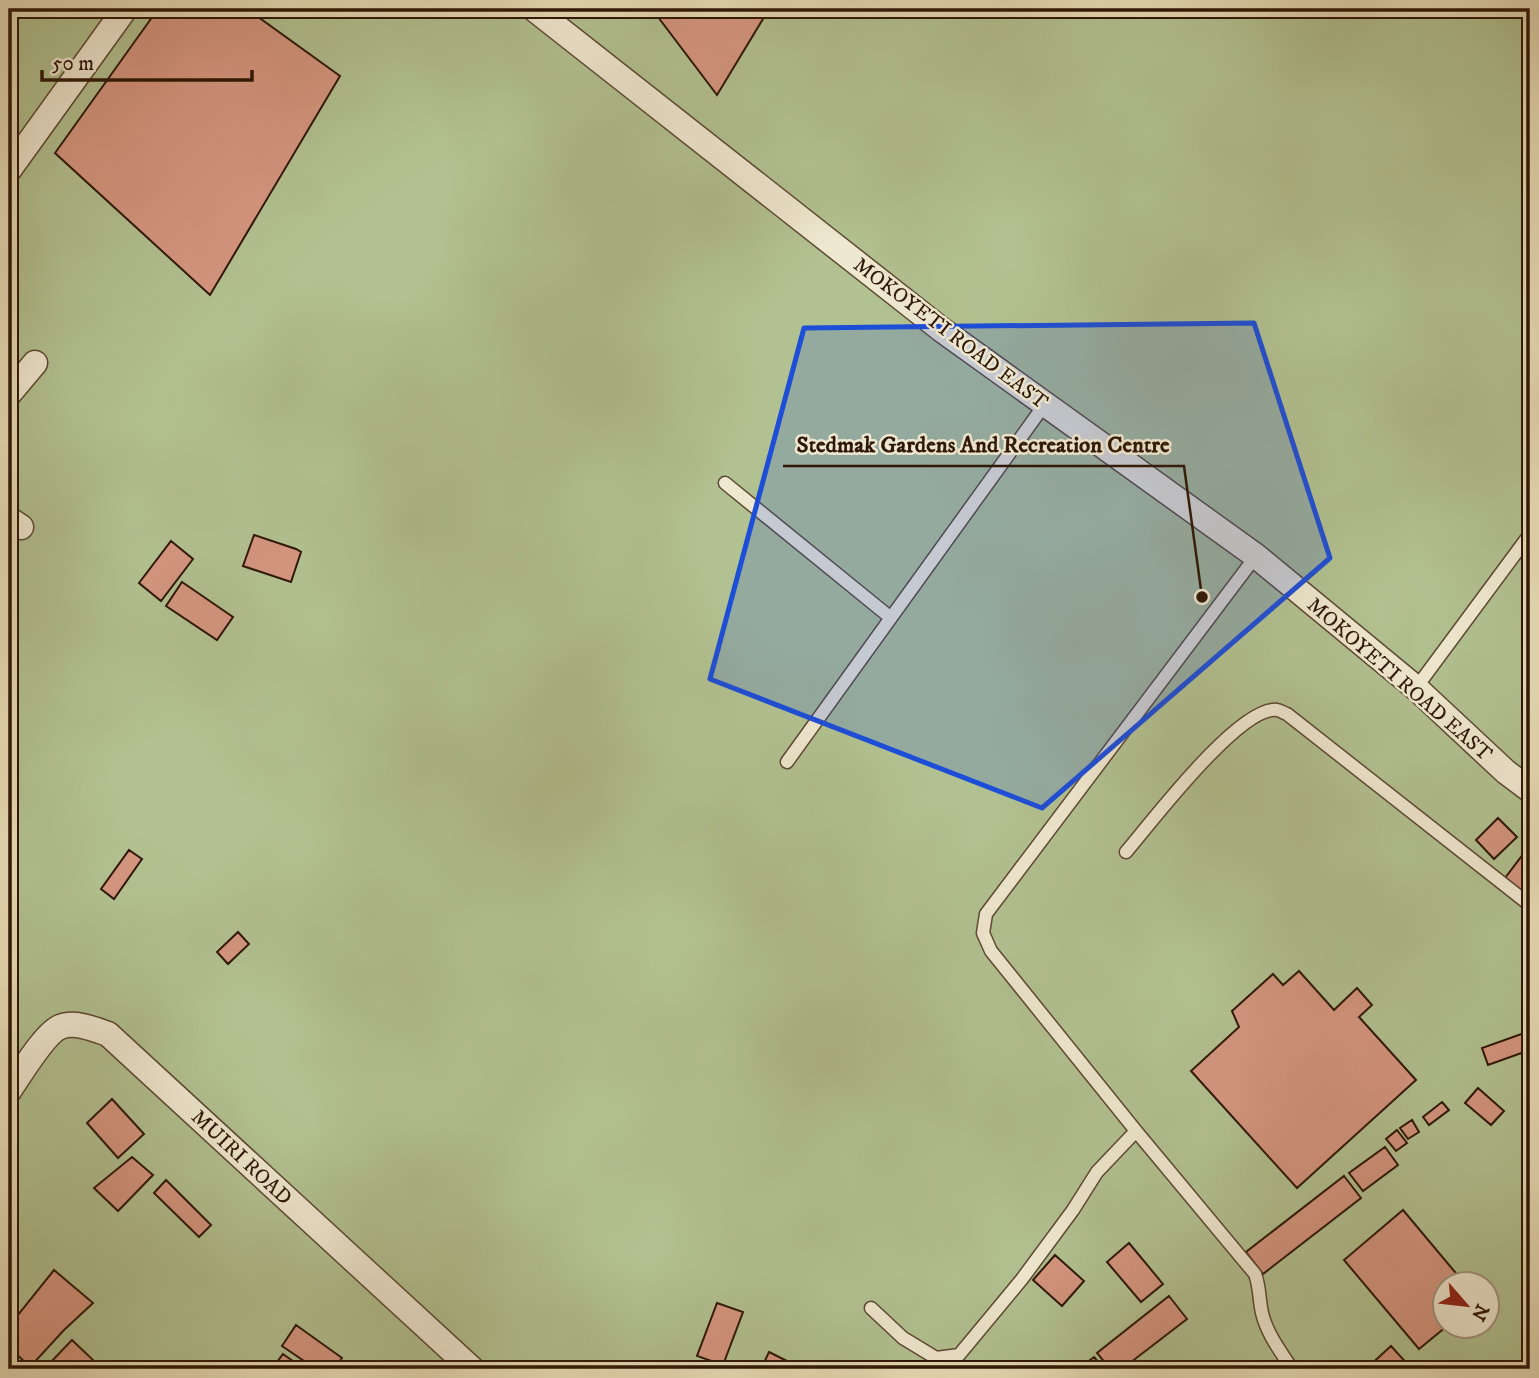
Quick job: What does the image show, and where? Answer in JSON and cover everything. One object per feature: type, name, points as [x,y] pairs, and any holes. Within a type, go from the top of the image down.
[{"type":"street","points":[[9,170],[125,9]]},
{"type":"street","name":"MOKOYETI ROAD EAST","points":[[534,9],[942,330],[1256,556],[1416,688],[1506,772],[1530,790]]},
{"type":"street","points":[[9,394],[35,363]]},
{"type":"street","name":"MUIRI ROAD","points":[[9,1091],[43,1042],[60,1027],[85,1026],[108,1034],[472,1369]]},
{"type":"lane","points":[[787,762],[1045,404]]},
{"type":"lane","points":[[725,483],[891,618]]},
{"type":"lane","points":[[1416,688],[1530,534]]},
{"type":"lane","points":[[1256,556],[986,914],[983,933],[991,951],[1255,1274],[1269,1333],[1293,1369]]},
{"type":"lane","points":[[1126,852],[1216,747],[1238,727],[1268,711],[1277,710],[1297,722],[1530,905]]},
{"type":"lane","points":[[871,1308],[903,1338],[936,1358],[959,1355],[1022,1279],[1073,1210],[1097,1172],[1136,1131]]},
{"type":"highlighted area","points":[[1254,323],[1330,558],[1042,808],[710,679],[804,328]]},
{"type":"green space","points":[[9,9],[1530,9],[1530,1369],[9,1369]]},
{"type":"building","points":[[158,9],[247,9],[340,76],[210,295],[55,153]]},
{"type":"building","points":[[652,9],[769,9],[717,95]]},
{"type":"building","points":[[254,535],[301,552],[291,582],[243,566]]},
{"type":"building","points":[[171,541],[193,559],[161,601],[139,583]]},
{"type":"building","points":[[182,582],[233,617],[217,640],[166,606]]},
{"type":"building","points":[[1498,818],[1517,837],[1494,859],[1476,840]]},
{"type":"building","points":[[1530,845],[1530,898],[1505,878]]},
{"type":"building","points":[[129,850],[142,859],[114,899],[101,889]]},
{"type":"building","points":[[238,932],[249,944],[228,964],[217,952]]},
{"type":"building","points":[[1299,971],[1334,1010],[1357,988],[1372,1005],[1359,1017],[1416,1080],[1297,1188],[1191,1071],[1239,1027],[1232,1011],[1273,974],[1283,985]]},
{"type":"building","points":[[1530,1031],[1530,1050],[1488,1065],[1482,1048]]},
{"type":"building","points":[[1478,1088],[1504,1111],[1491,1125],[1465,1103]]},
{"type":"building","points":[[112,1099],[144,1134],[118,1158],[87,1123]]},
{"type":"building","points":[[1442,1102],[1449,1110],[1429,1125],[1423,1117]]},
{"type":"building","points":[[1412,1120],[1419,1132],[1408,1139],[1400,1128]]},
{"type":"building","points":[[1397,1130],[1407,1143],[1396,1151],[1386,1139]]},
{"type":"building","points":[[1385,1147],[1398,1165],[1363,1191],[1349,1173]]},
{"type":"building","points":[[132,1157],[153,1175],[118,1211],[94,1188]]},
{"type":"building","points":[[1344,1176],[1361,1198],[1263,1274],[1246,1252]]},
{"type":"building","points":[[166,1180],[211,1225],[199,1237],[154,1193]]},
{"type":"building","points":[[1403,1210],[1453,1270],[1430,1270],[1430,1340],[1419,1349],[1344,1260]]},
{"type":"building","points":[[1129,1243],[1163,1284],[1141,1302],[1107,1262]]},
{"type":"building","points":[[1055,1255],[1084,1281],[1062,1306],[1033,1280]]},
{"type":"building","points":[[54,1270],[93,1303],[30,1367],[9,1347],[9,1326]]},
{"type":"building","points":[[1169,1296],[1187,1319],[1122,1369],[1110,1369],[1097,1353]]},
{"type":"building","points":[[717,1303],[743,1312],[723,1365],[697,1356]]},
{"type":"building","points":[[296,1325],[342,1358],[334,1369],[316,1369],[282,1346]]},
{"type":"building","points":[[72,1340],[94,1361],[86,1369],[54,1369],[49,1364]]},
{"type":"building","points":[[1391,1346],[1411,1368],[1366,1369]]},
{"type":"building","points":[[769,1352],[791,1363],[788,1369],[761,1369]]},
{"type":"building","points":[[283,1354],[304,1369],[272,1369]]},
{"type":"building","points":[[1094,1357],[1104,1369],[1078,1369]]},
{"type":"building","points":[[1017,1364],[1027,1365],[1032,1369],[1009,1369]]},
{"type":"place","name":"Stedmak Gardens And Recreation Centre","points":[[1202,597]]}]
